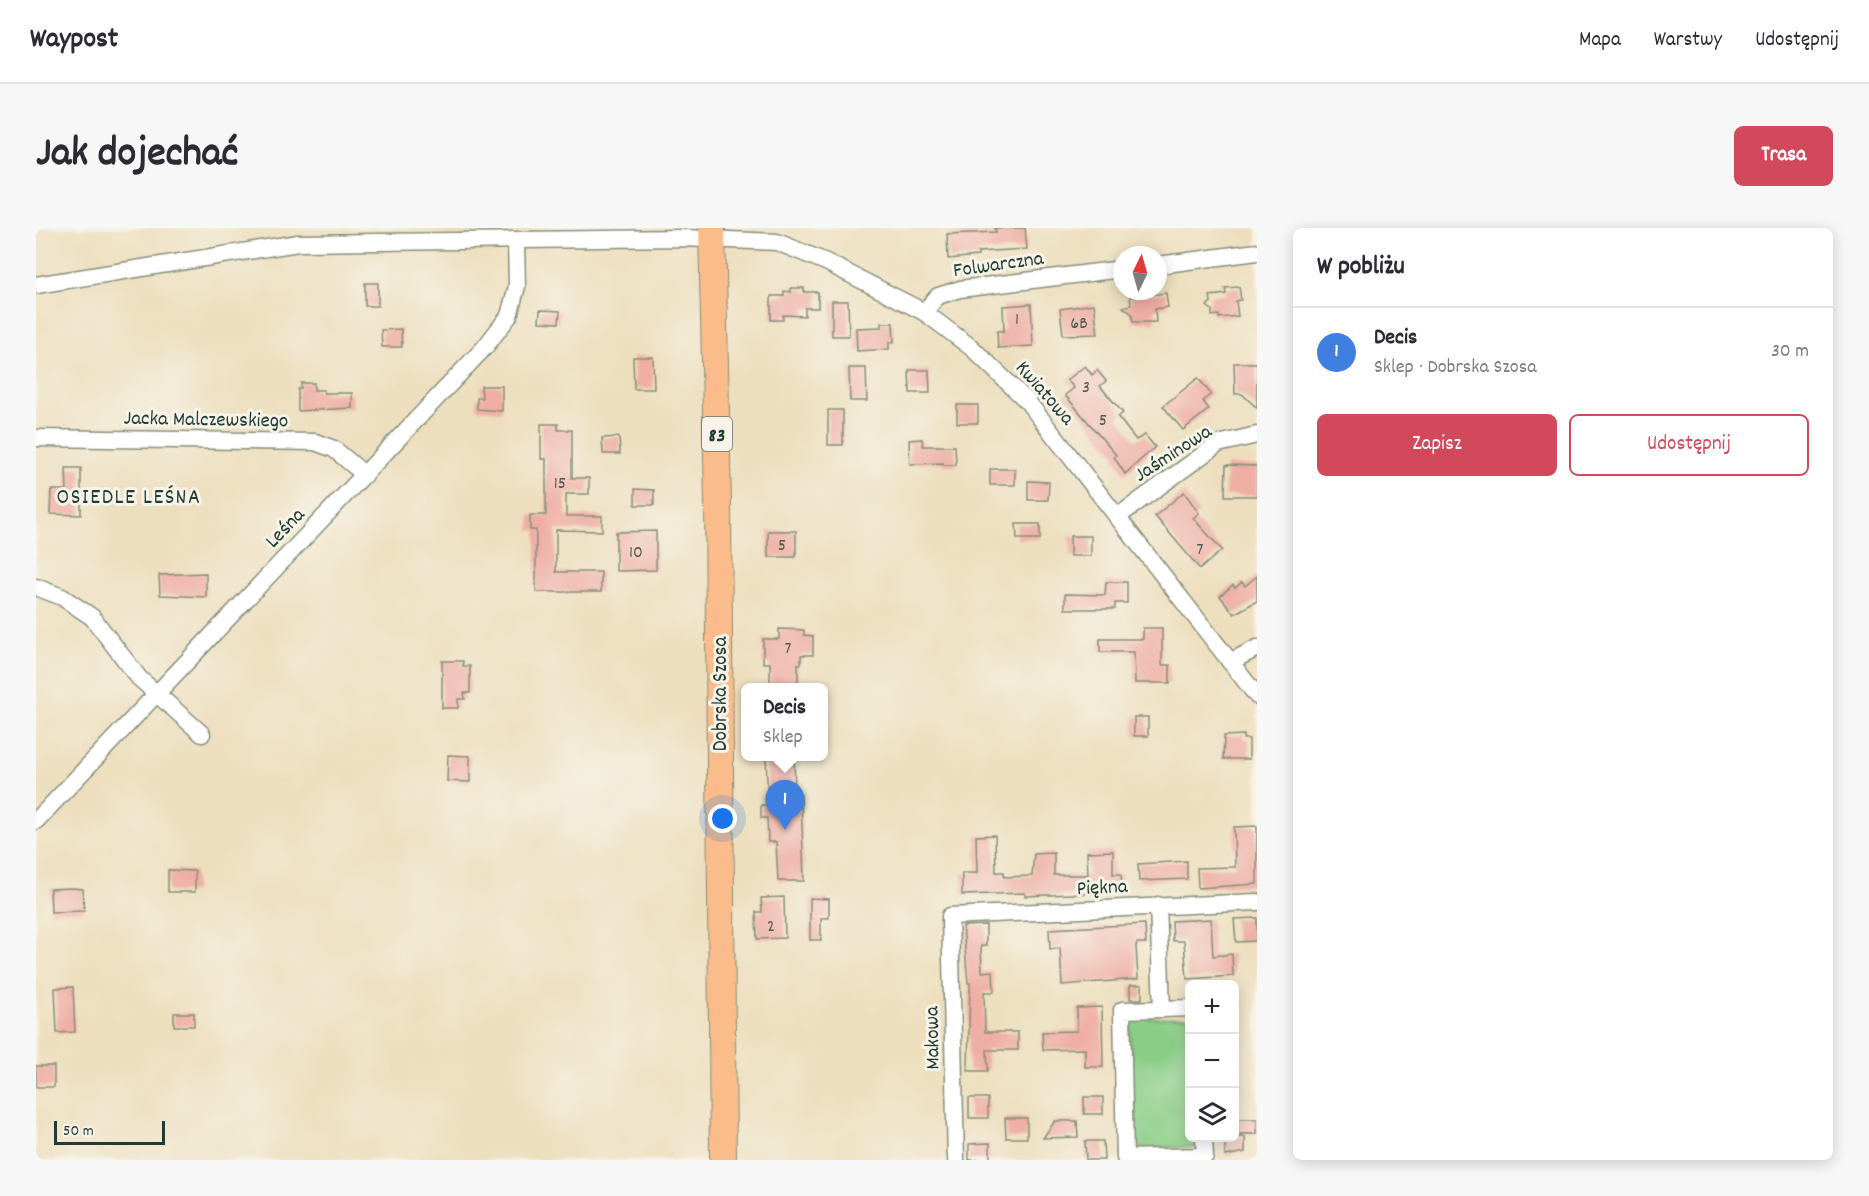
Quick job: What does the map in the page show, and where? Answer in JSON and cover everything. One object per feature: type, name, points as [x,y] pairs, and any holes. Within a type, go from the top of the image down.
[{"type":"main road","name":"Dobrska Szosa","points":[[712,233],[718,503],[723,1160]]},
{"type":"street","name":"Kwiatowa","points":[[36,285],[298,243],[516,242],[712,233],[769,241],[797,248],[924,312],[972,348],[1027,401],[1257,696]]},
{"type":"street","name":"Leśna","points":[[36,821],[485,347],[509,316],[517,286],[516,242]]},
{"type":"street","points":[[1167,264],[1257,252]]},
{"type":"street","name":"Folwarczna","points":[[924,312],[938,296],[960,289],[1113,270]]},
{"type":"street","name":"Jaśminowa","points":[[1117,517],[1218,444],[1257,435]]},
{"type":"street","name":"Jacka Malczewskiego","points":[[36,438],[315,442],[334,449],[365,475]]},
{"type":"street","points":[[36,587],[62,597],[92,617],[132,671],[202,734]]},
{"type":"street","points":[[1230,662],[1257,648]]},
{"type":"street","name":"Piękna","points":[[950,916],[1257,902]]},
{"type":"street","points":[[1158,905],[1162,1009]]},
{"type":"street","name":"Makowa","points":[[950,916],[956,1160]]},
{"type":"street","points":[[1185,1008],[1122,1010],[1125,1158],[1205,1156],[1204,1142]]},
{"type":"green space","points":[[1185,1017],[1185,1142],[1197,1142],[1198,1147],[1132,1148],[1130,1018]]},
{"type":"building","points":[[995,228],[1025,228],[1027,249],[978,252],[978,256],[948,259],[947,234],[996,232]]},
{"type":"building","points":[[365,283],[378,283],[378,306],[365,306]]},
{"type":"building","points":[[1239,287],[1241,300],[1236,301],[1238,316],[1219,318],[1219,315],[1212,316],[1212,310],[1207,306],[1211,302],[1210,296],[1226,294],[1225,288]]},
{"type":"building","points":[[791,288],[804,288],[804,292],[818,292],[818,308],[805,308],[805,316],[783,315],[783,320],[771,320],[771,296],[784,296],[784,291],[791,292]]},
{"type":"building","points":[[1130,300],[1167,300],[1168,307],[1155,309],[1156,322],[1133,322],[1132,314],[1123,307],[1131,305]]},
{"type":"building","points":[[832,301],[848,301],[849,336],[832,336]]},
{"type":"building","points":[[1031,304],[1033,346],[998,348],[997,331],[1004,331],[1003,306]]},
{"type":"building","points":[[1094,304],[1098,334],[1063,335],[1060,309]]},
{"type":"building","points":[[540,310],[560,311],[559,323],[539,322]]},
{"type":"building","points":[[881,323],[893,323],[894,342],[889,342],[889,349],[857,351],[856,328],[881,327]]},
{"type":"building","points":[[401,329],[402,347],[382,347],[381,330]]},
{"type":"building","points":[[633,357],[653,357],[654,389],[634,389]]},
{"type":"building","points":[[1234,363],[1257,363],[1257,408],[1242,394],[1235,394]]},
{"type":"building","points":[[1085,366],[1092,375],[1097,370],[1106,381],[1100,386],[1123,413],[1118,417],[1136,440],[1145,435],[1155,447],[1125,474],[1114,457],[1116,455],[1065,395],[1074,388],[1067,380]]},
{"type":"building","points":[[849,368],[866,368],[867,401],[850,401]]},
{"type":"building","points":[[909,370],[929,370],[930,393],[910,393]]},
{"type":"building","points":[[1198,378],[1211,394],[1203,401],[1209,409],[1183,430],[1163,406]]},
{"type":"building","points":[[301,383],[314,383],[314,390],[324,390],[324,393],[352,393],[352,408],[298,411],[298,389],[301,389]]},
{"type":"building","points":[[481,386],[502,386],[502,411],[477,409],[477,398],[482,398]]},
{"type":"building","points":[[957,405],[978,405],[978,423],[957,423]]},
{"type":"building","points":[[828,410],[843,410],[843,445],[828,445]]},
{"type":"building","points":[[541,424],[558,424],[558,430],[572,430],[572,478],[589,478],[589,494],[566,494],[566,516],[602,516],[602,531],[556,530],[556,572],[601,572],[601,592],[536,592],[536,530],[530,530],[530,515],[546,515],[546,459],[541,459]]},
{"type":"building","points":[[619,437],[620,454],[603,454],[602,438]]},
{"type":"building","points":[[922,439],[923,446],[955,446],[956,465],[910,464],[909,440]]},
{"type":"building","points":[[1226,465],[1257,466],[1257,496],[1225,496]]},
{"type":"building","points":[[66,468],[81,468],[81,515],[50,514],[51,490],[67,490]]},
{"type":"building","points":[[990,469],[1015,469],[1015,485],[990,485]]},
{"type":"building","points":[[1028,481],[1049,482],[1048,500],[1028,500]]},
{"type":"building","points":[[635,489],[654,490],[654,505],[635,505]]},
{"type":"building","points":[[1184,492],[1199,513],[1193,518],[1222,550],[1200,569],[1155,516]]},
{"type":"building","points":[[1016,524],[1040,524],[1040,539],[1017,539]]},
{"type":"building","points":[[656,531],[656,570],[616,571],[616,532]]},
{"type":"building","points":[[768,531],[796,531],[796,557],[768,557]]},
{"type":"building","points":[[1070,536],[1091,536],[1091,556],[1070,556]]},
{"type":"building","points":[[206,573],[206,597],[160,595],[159,575]]},
{"type":"building","points":[[1257,576],[1257,601],[1234,614],[1220,596],[1233,585],[1235,588],[1242,582],[1245,586]]},
{"type":"building","points":[[1106,582],[1127,582],[1127,603],[1115,603],[1115,609],[1065,609],[1065,594],[1105,595]]},
{"type":"building","points":[[1143,628],[1162,628],[1162,665],[1170,665],[1170,683],[1135,683],[1134,652],[1100,652],[1100,639],[1143,639]]},
{"type":"building","points":[[779,629],[804,630],[804,635],[813,636],[813,655],[801,655],[801,664],[798,664],[798,683],[770,683],[770,663],[763,663],[763,639],[779,639]]},
{"type":"building","points":[[442,661],[463,661],[463,666],[470,666],[470,693],[464,693],[465,699],[458,699],[458,708],[442,708]]},
{"type":"building","points":[[1134,717],[1148,717],[1148,736],[1134,736]]},
{"type":"building","points":[[1244,735],[1243,739],[1249,739],[1249,759],[1223,759],[1224,736]]},
{"type":"building","points":[[448,755],[470,756],[470,782],[447,781]]},
{"type":"building","points":[[766,761],[794,761],[795,795],[801,795],[804,881],[778,881],[776,842],[768,842],[767,818],[761,818],[761,805],[768,805]]},
{"type":"building","points":[[1257,826],[1257,884],[1198,888],[1197,868],[1235,867],[1234,827]]},
{"type":"building","points":[[995,835],[996,872],[1004,872],[1004,877],[1032,876],[1034,854],[1054,853],[1054,875],[1088,875],[1087,852],[1113,851],[1113,874],[1121,874],[1122,892],[1025,896],[1025,893],[962,895],[962,873],[977,873],[976,836]]},
{"type":"building","points":[[1187,861],[1187,879],[1139,881],[1138,864]]},
{"type":"building","points":[[168,870],[195,871],[195,892],[168,892]]},
{"type":"building","points":[[50,889],[83,889],[84,911],[51,912]]},
{"type":"building","points":[[784,897],[785,938],[757,939],[756,912],[762,912],[761,898]]},
{"type":"building","points":[[810,898],[829,899],[829,918],[821,918],[821,940],[810,940]]},
{"type":"building","points":[[1257,918],[1257,941],[1236,942],[1234,919]]},
{"type":"building","points":[[1211,919],[1213,956],[1232,954],[1233,976],[1187,979],[1184,941],[1173,941],[1172,921]]},
{"type":"building","points":[[1145,924],[1146,943],[1137,943],[1136,946],[1138,979],[1062,985],[1060,948],[1050,949],[1049,929]]},
{"type":"building","points":[[986,925],[986,946],[981,946],[982,972],[993,971],[994,992],[984,992],[985,1032],[1018,1032],[1018,1050],[987,1050],[988,1071],[968,1071],[970,983],[968,983],[963,926]]},
{"type":"building","points":[[1130,985],[1142,985],[1142,999],[1130,999]]},
{"type":"building","points":[[73,987],[75,1032],[57,1033],[55,988]]},
{"type":"building","points":[[1102,1007],[1103,1067],[1085,1067],[1085,1049],[1043,1050],[1042,1032],[1077,1031],[1077,1008]]},
{"type":"building","points":[[174,1013],[194,1013],[194,1026],[174,1026]]},
{"type":"building","points":[[36,1066],[54,1066],[54,1087],[36,1087]]},
{"type":"building","points":[[1084,1097],[1103,1097],[1103,1114],[1084,1114]]},
{"type":"building","points":[[969,1098],[988,1098],[988,1118],[969,1118]]},
{"type":"building","points":[[1005,1118],[1027,1118],[1027,1138],[1006,1138]]},
{"type":"building","points":[[1239,1119],[1257,1119],[1257,1134],[1239,1134]]},
{"type":"building","points":[[1055,1121],[1077,1121],[1078,1137],[1043,1138]]},
{"type":"building","points":[[1239,1137],[1245,1137],[1245,1152],[1225,1156],[1225,1142],[1239,1142]]},
{"type":"building","points":[[1085,1141],[1103,1141],[1104,1160],[1086,1160]]},
{"type":"building","points":[[990,1143],[990,1160],[969,1160],[969,1144]]},
{"type":"place","name":"Decis","points":[[785,830]]},
{"type":"district","name":"OSIEDLE LEŚNA","points":[[129,495]]}]
